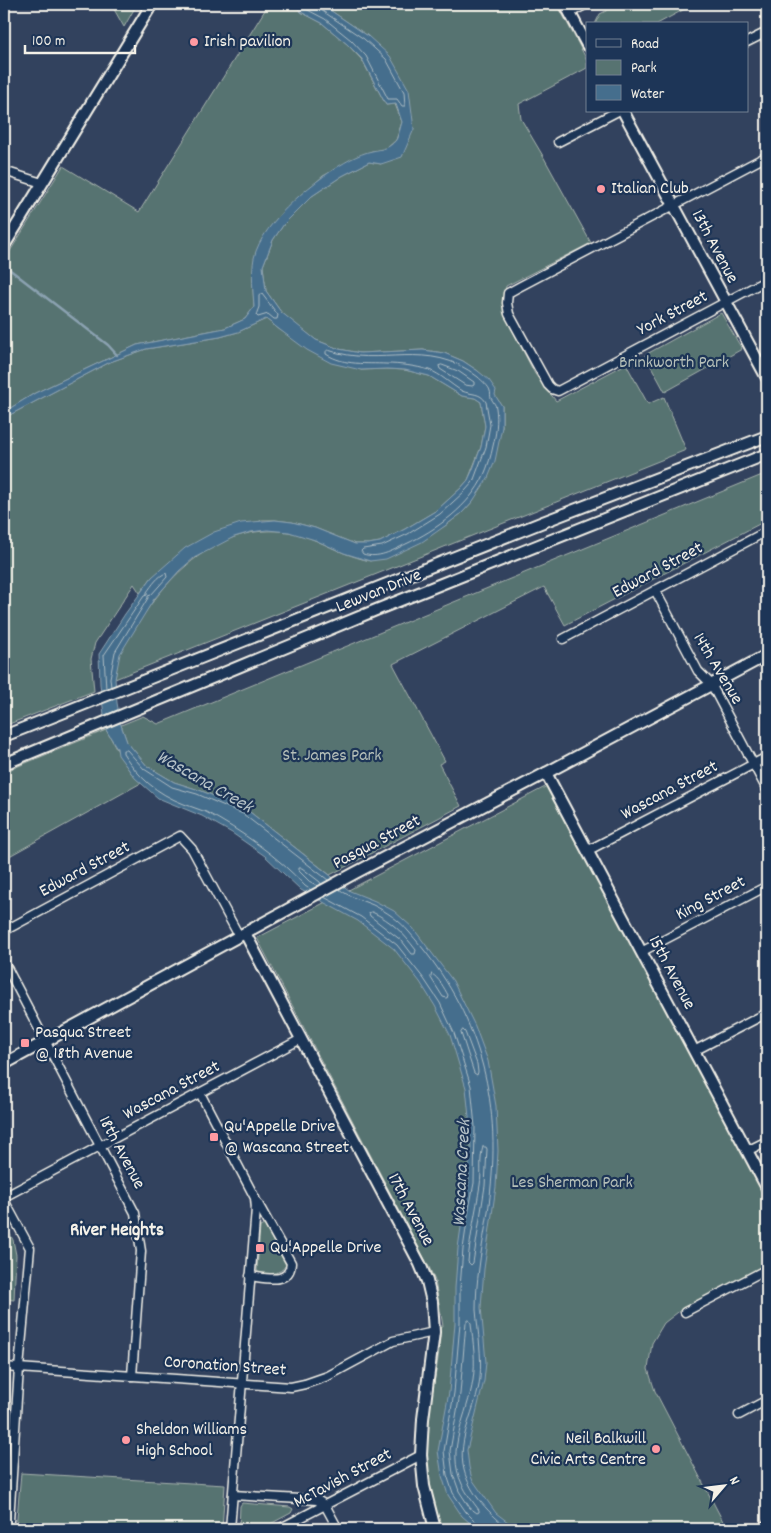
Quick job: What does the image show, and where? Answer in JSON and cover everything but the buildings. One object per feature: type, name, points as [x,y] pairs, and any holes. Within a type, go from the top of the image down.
[{"type":"street","points":[[4,246],[152,4]]},
{"type":"street","points":[[586,43],[568,8],[587,4]]},
{"type":"street","points":[[748,42],[767,32]]},
{"type":"street","points":[[558,142],[616,112]]},
{"type":"street","name":"13th Avenue","points":[[624,112],[765,375],[767,384]]},
{"type":"street","points":[[674,206],[767,156]]},
{"type":"street","points":[[4,172],[42,183]]},
{"type":"street","name":"York Street","points":[[674,206],[508,293],[509,314],[552,389],[558,391],[566,388],[767,280]]},
{"type":"street","name":"Lewvan Drive","points":[[4,736],[543,522],[767,436]]},
{"type":"street","name":"Lewvan Drive","points":[[4,764],[376,610],[767,454]]},
{"type":"street","name":"Edward Street","points":[[563,639],[767,530]]},
{"type":"street","name":"14th Avenue","points":[[655,590],[698,671],[710,684],[767,790]]},
{"type":"street","name":"Pasqua Street","points":[[4,1064],[367,866],[546,773],[767,654]]},
{"type":"street","name":"Wascana Street","points":[[588,851],[767,757]]},
{"type":"street","name":"15th Avenue","points":[[546,773],[767,1188]]},
{"type":"street","name":"Edward Street","points":[[4,931],[180,836]]},
{"type":"street","name":"17th Avenue","points":[[180,836],[192,849],[301,1039],[420,1264],[427,1281],[432,1302],[434,1332],[423,1419],[421,1455],[424,1486],[435,1529]]},
{"type":"street","name":"King Street","points":[[641,952],[767,886]]},
{"type":"street","name":"18th Avenue","points":[[4,962],[135,1213],[141,1251],[132,1376]]},
{"type":"street","points":[[694,1051],[767,1012]]},
{"type":"street","name":"Wascana Street","points":[[4,1198],[301,1039]]},
{"type":"street","points":[[200,1093],[254,1198],[291,1263],[290,1270],[286,1276],[279,1279],[250,1276]]},
{"type":"street","points":[[747,1151],[767,1141]]},
{"type":"street","points":[[4,1198],[30,1248],[7,1529]]},
{"type":"street","points":[[230,1529],[256,1209],[254,1198]]},
{"type":"street","points":[[685,1312],[767,1269]]},
{"type":"street","name":"Coronation Street","points":[[4,1367],[291,1387],[328,1376],[392,1341],[434,1332]]},
{"type":"street","points":[[738,1415],[767,1400]]},
{"type":"street","name":"McTavish Street","points":[[279,1529],[421,1455]]},
{"type":"street","points":[[232,1494],[317,1500],[325,1505],[338,1529]]},
{"type":"street","points":[[762,1529],[767,1526]]},
{"type":"green space","points":[[111,4],[137,4],[124,27]]},
{"type":"green space","points":[[263,4],[293,4],[301,12],[322,23],[347,44],[362,60],[386,105],[395,104],[402,122],[396,140],[386,149],[372,151],[323,176],[278,217],[262,239],[253,288],[254,307],[245,319],[225,328],[137,345],[35,393],[4,412],[4,261],[63,166],[139,212],[265,10]]},
{"type":"green space","points":[[321,4],[557,4],[586,58],[586,69],[519,104],[521,119],[591,243],[506,286],[503,312],[535,374],[556,401],[626,364],[648,404],[664,397],[686,450],[115,679],[120,653],[162,590],[197,557],[217,544],[239,536],[263,531],[288,532],[310,538],[344,553],[370,561],[445,526],[462,513],[473,501],[502,427],[502,406],[478,371],[463,361],[444,353],[423,350],[360,353],[339,349],[316,340],[295,324],[281,312],[266,291],[263,266],[273,240],[284,224],[312,196],[342,176],[369,162],[381,164],[414,129],[368,36]]},
{"type":"green space","points":[[619,4],[694,4],[661,22],[596,22],[600,14]]},
{"type":"green space","name":"Brinkworth Park","points":[[721,313],[742,349],[665,392],[645,355]]},
{"type":"green space","points":[[266,319],[280,330],[361,370],[405,370],[429,376],[462,396],[475,398],[481,402],[485,426],[481,447],[468,480],[437,510],[380,542],[355,544],[315,528],[292,522],[262,520],[152,577],[140,593],[134,584],[95,643],[91,659],[94,691],[4,726],[4,418],[110,362],[146,349],[220,337],[238,332]]},
{"type":"green space","name":"St. James Park","points":[[767,473],[767,520],[565,625],[544,587],[393,664],[445,761],[439,764],[461,806],[330,875],[246,809],[174,782],[147,766],[127,742],[121,725],[143,716],[158,724]]},
{"type":"green space","points":[[106,730],[126,765],[141,783],[4,859],[4,772]]},
{"type":"green space","name":"Les Sherman Park","points":[[547,786],[767,1196],[767,1265],[682,1309],[664,1323],[652,1343],[648,1369],[655,1391],[727,1529],[440,1529],[433,1503],[427,1463],[429,1410],[439,1350],[440,1326],[443,1326],[435,1281],[257,938]]},
{"type":"green space","points":[[4,1222],[13,1240],[16,1255],[14,1300],[4,1299]]},
{"type":"green space","points":[[264,1225],[286,1265],[281,1271],[259,1274],[257,1270],[260,1227]]},
{"type":"green space","points":[[21,1473],[225,1485],[222,1529],[16,1529]]},
{"type":"green space","points":[[242,1503],[290,1507],[293,1509],[291,1513],[261,1529],[239,1529],[240,1506]]},
{"type":"water","points":[[293,4],[321,4],[368,36],[390,56],[409,90],[414,129],[402,157],[381,164],[369,162],[342,176],[312,196],[284,224],[273,240],[263,266],[266,291],[281,312],[316,340],[339,349],[360,353],[423,350],[444,353],[463,361],[478,371],[489,380],[496,390],[495,395],[502,406],[502,427],[495,461],[488,478],[473,501],[462,513],[422,542],[386,559],[370,561],[289,532],[267,530],[234,537],[194,558],[179,571],[154,599],[120,654],[115,679],[117,703],[121,725],[127,742],[147,766],[174,782],[246,809],[350,891],[394,911],[413,928],[453,981],[475,1026],[488,1061],[496,1106],[498,1151],[496,1187],[484,1269],[481,1307],[486,1362],[484,1381],[467,1450],[472,1479],[496,1513],[517,1529],[477,1529],[462,1516],[448,1495],[442,1476],[438,1451],[449,1392],[455,1323],[458,1248],[469,1182],[471,1150],[466,1088],[450,1035],[420,982],[394,949],[358,921],[301,890],[265,856],[232,833],[202,816],[158,798],[135,778],[118,755],[117,748],[106,730],[100,684],[99,654],[152,577],[185,548],[214,532],[241,523],[275,520],[315,528],[355,544],[368,544],[380,542],[437,510],[461,488],[468,480],[473,469],[481,447],[485,426],[481,402],[475,398],[462,396],[429,376],[405,370],[361,370],[331,363],[307,350],[266,319],[238,332],[220,337],[146,349],[110,362],[4,418],[4,412],[35,393],[137,345],[225,328],[245,319],[254,307],[252,276],[254,258],[259,244],[268,229],[294,201],[323,176],[351,159],[388,147],[396,140],[402,122],[396,104],[386,105],[362,59],[322,23],[301,12]]},
{"type":"waterway","points":[[9,269],[108,345],[117,355]]},
{"type":"place","name":"Irish pavilion","points":[[194,42]]},
{"type":"place","name":"Italian Club","points":[[601,189]]},
{"type":"place","name":"Pasqua Street @ 18th Avenue","points":[[25,1043]]},
{"type":"place","name":"Qu'Appelle Drive @ Wascana Street","points":[[214,1137]]},
{"type":"place","name":"Qu'Appelle Drive","points":[[260,1248]]},
{"type":"place","name":"Sheldon Williams High School","points":[[126,1440]]},
{"type":"place","name":"Neil Balkwill Civic Arts Centre","points":[[656,1449]]},
{"type":"district","name":"River Heights","points":[[117,1231]]},
{"type":"water label","name":"Wascana Creek","points":[[204,783]]},
{"type":"water label","name":"Wascana Creek","points":[[463,1173]]}]
